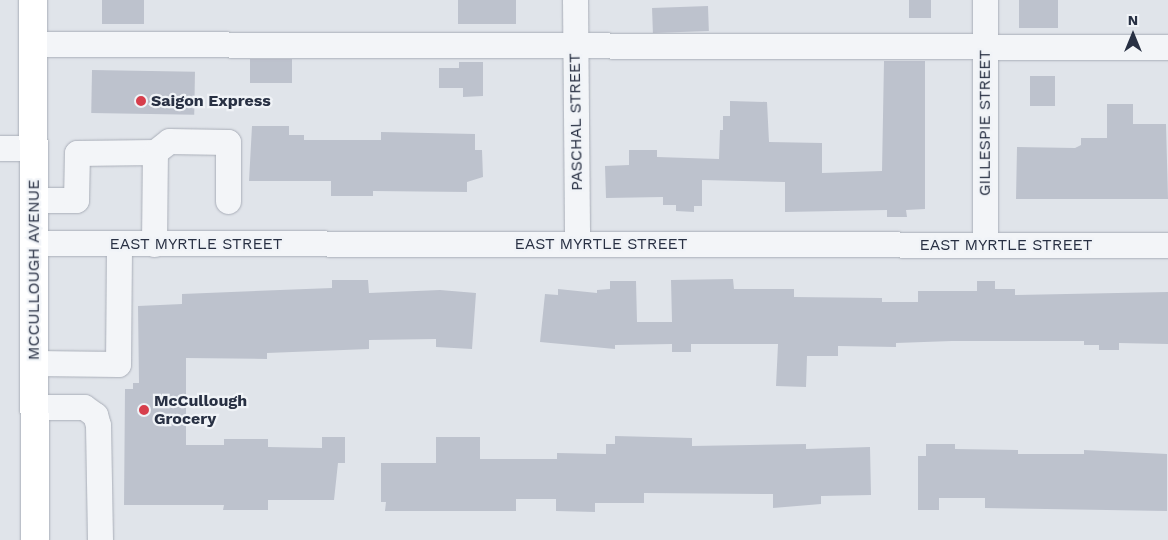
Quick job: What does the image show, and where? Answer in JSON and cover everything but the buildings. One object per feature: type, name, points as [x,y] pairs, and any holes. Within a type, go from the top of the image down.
[{"type":"main road","name":"MCCULLOUGH AVENUE","points":[[33,0],[35,540]]},
{"type":"street","name":"PASCHAL STREET","points":[[575,0],[577,244]]},
{"type":"street","name":"GILLESPIE STREET","points":[[985,0],[985,245]]},
{"type":"street","points":[[33,44],[1168,47]]},
{"type":"street","points":[[33,200],[76,200],[77,153],[155,152],[169,141],[228,142],[228,201]]},
{"type":"street","points":[[0,148],[34,148]]},
{"type":"street","points":[[154,244],[155,152]]},
{"type":"street","name":"EAST MYRTLE STREET","points":[[34,244],[1168,245]]},
{"type":"street","points":[[34,363],[118,364],[119,244]]},
{"type":"street","points":[[34,407],[84,407],[95,415],[98,425],[100,540]]},
{"type":"place","name":"Saigon Express","points":[[141,101]]},
{"type":"place","name":"McCullough Grocery","points":[[144,410]]}]
